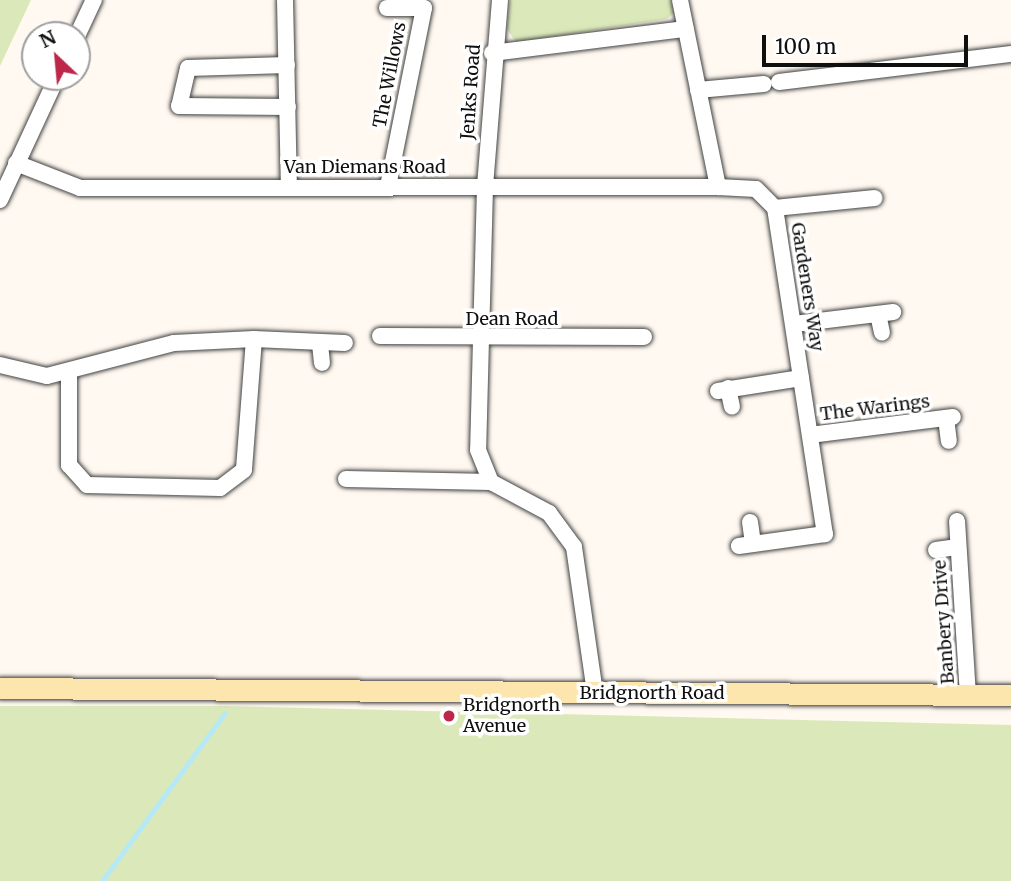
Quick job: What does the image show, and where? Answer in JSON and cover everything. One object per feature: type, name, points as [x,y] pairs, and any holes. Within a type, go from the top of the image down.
[{"type":"main road","name":"Bridgnorth Road","points":[[0,688],[1011,695]]},
{"type":"street","points":[[84,21],[94,0]]},
{"type":"street","points":[[285,0],[289,186]]},
{"type":"street","name":"Jenks Road","points":[[485,187],[492,53],[500,0]]},
{"type":"street","points":[[680,0],[718,187]]},
{"type":"street","name":"The Willows","points":[[387,8],[424,8],[388,186]]},
{"type":"street","points":[[492,53],[686,29]]},
{"type":"street","points":[[698,90],[1011,54]]},
{"type":"street","points":[[287,65],[188,68],[179,106],[288,107]]},
{"type":"street","points":[[0,200],[50,91]]},
{"type":"street","name":"Van Diemans Road","points":[[16,163],[80,188],[718,187]]},
{"type":"street","points":[[485,187],[478,450],[491,482]]},
{"type":"street","name":"Gardeners Way","points":[[718,187],[756,189],[775,208],[825,534],[746,545],[750,522]]},
{"type":"street","points":[[775,208],[875,198]]},
{"type":"street","points":[[794,324],[886,313],[881,334]]},
{"type":"street","name":"Dean Road","points":[[380,336],[644,338]]},
{"type":"street","points":[[69,372],[69,465],[78,479],[87,485],[220,488],[237,478],[246,460],[254,339]]},
{"type":"street","points":[[0,365],[47,376],[174,343],[254,339],[345,343]]},
{"type":"street","points":[[320,344],[322,363]]},
{"type":"street","points":[[732,407],[723,389],[801,378]]},
{"type":"street","name":"The Warings","points":[[810,435],[950,418],[949,441]]},
{"type":"street","points":[[346,479],[491,482],[549,513],[574,547],[595,692]]},
{"type":"street","name":"Banbery Drive","points":[[957,522],[968,694]]},
{"type":"street","name":"Banbery Drive","points":[[936,550],[958,547]]},
{"type":"green space","points":[[0,0],[31,0],[21,21],[0,66]]},
{"type":"green space","points":[[510,0],[671,0],[674,13],[667,19],[516,42],[507,29]]},
{"type":"green space","points":[[0,706],[224,706],[1011,725],[1011,881],[0,881]]},
{"type":"waterway","points":[[102,881],[225,713]]},
{"type":"place","name":"Bridgnorth Avenue","points":[[449,716]]}]
